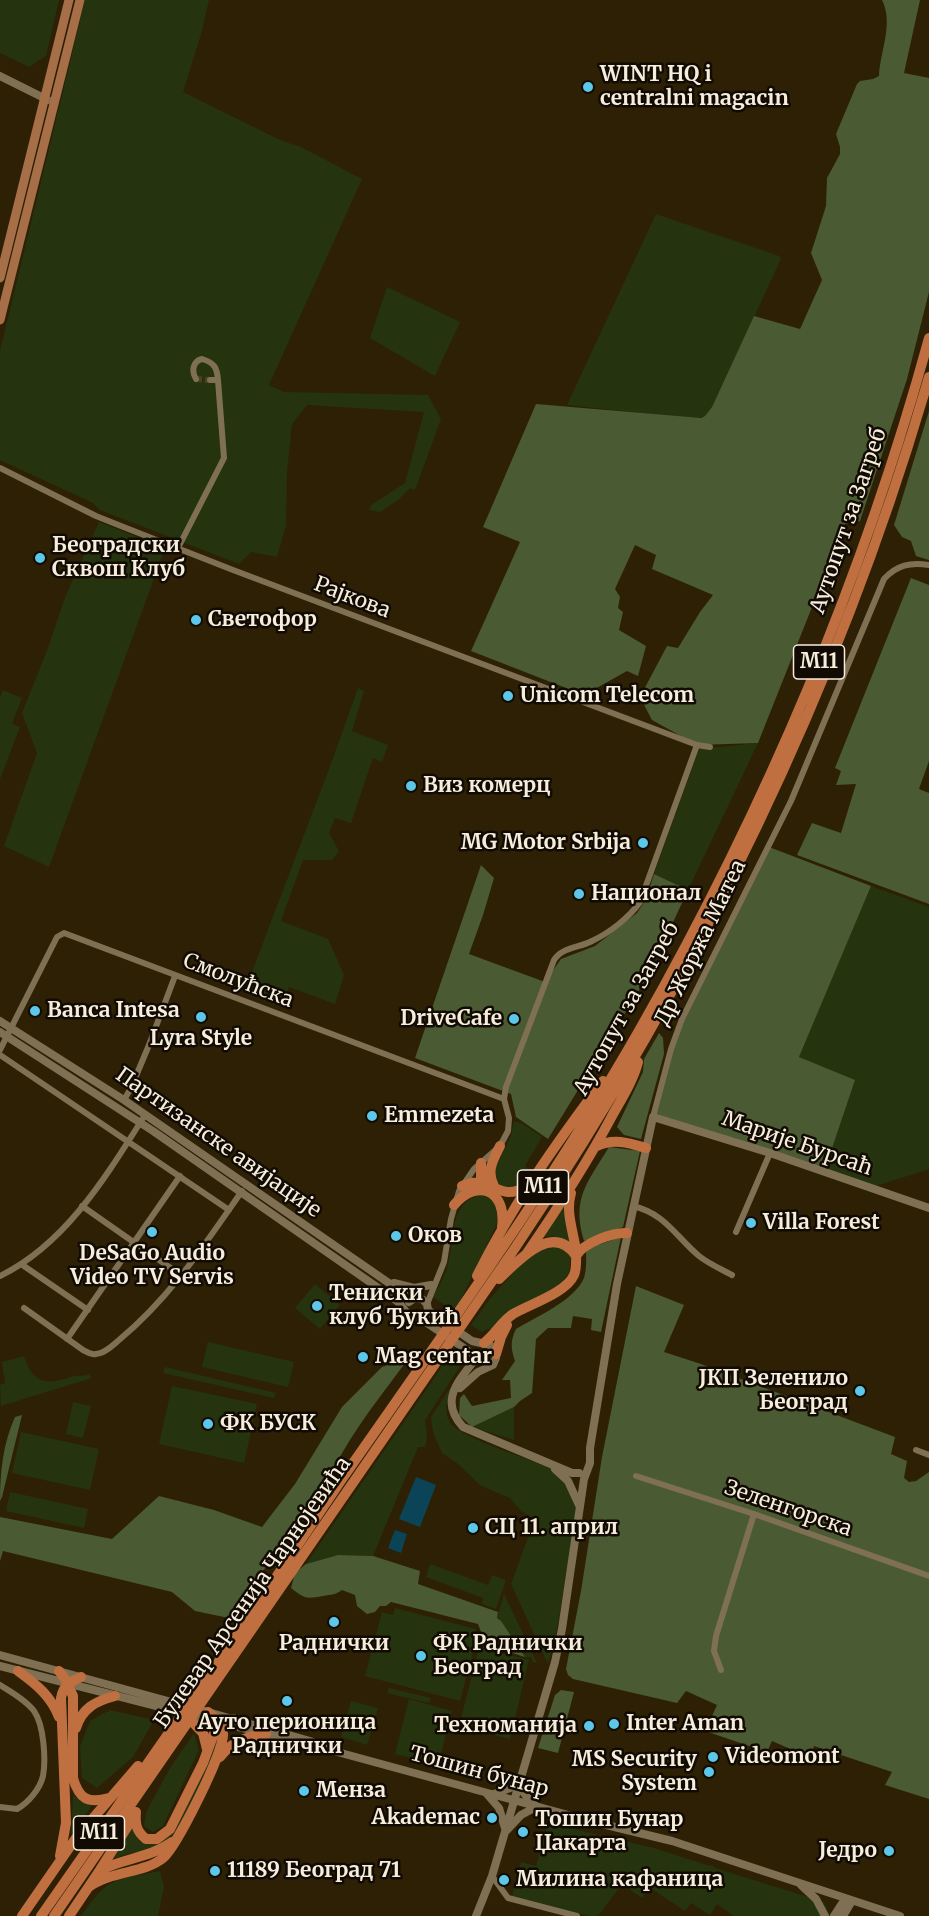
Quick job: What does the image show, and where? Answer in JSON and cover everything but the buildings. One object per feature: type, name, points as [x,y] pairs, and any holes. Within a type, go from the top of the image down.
[{"type":"highway","name":"Аутопут за Загреб","points":[[461,1310],[542,1189],[621,1062],[677,963],[720,879],[794,720],[819,660],[870,526],[929,338]]},
{"type":"highway","name":"Аутопут за Загреб","points":[[484,1293],[577,1155],[640,1050],[728,887],[809,712],[875,543],[929,377]]},
{"type":"highway","points":[[484,1293],[527,1253],[574,1184],[597,1146],[636,1070],[640,1050]]},
{"type":"highway","points":[[461,1310],[501,1231],[530,1185],[597,1088],[616,1064],[621,1062]]},
{"type":"highway","points":[[613,1114],[613,1132],[623,1142]]},
{"type":"highway","points":[[597,1146],[610,1141],[646,1148]]},
{"type":"highway","points":[[500,1146],[490,1172],[493,1190],[503,1217],[501,1231]]},
{"type":"highway","points":[[481,1163],[482,1182]]},
{"type":"highway","points":[[462,1186],[472,1182],[482,1182],[493,1190]]},
{"type":"highway","points":[[479,1343],[503,1322],[559,1291],[575,1274],[576,1256],[569,1213],[569,1198],[574,1184]]},
{"type":"highway","points":[[454,1205],[470,1191],[493,1190],[513,1193],[530,1185]]},
{"type":"highway","points":[[576,1256],[587,1245],[616,1233],[627,1233]]},
{"type":"highway","points":[[527,1253],[552,1242],[567,1246],[576,1256]]},
{"type":"highway","name":"Булевар Арсенија Чарнојевића","points":[[41,1916],[160,1753],[180,1734],[484,1293]]},
{"type":"highway","name":"Булевар Арсенија Чарнојевића","points":[[54,1916],[292,1553],[461,1310]]},
{"type":"highway","points":[[496,1354],[504,1330],[517,1313]]},
{"type":"highway","points":[[18,1671],[45,1693],[55,1707],[61,1724]]},
{"type":"highway","points":[[59,1671],[73,1696],[73,1778],[76,1789],[81,1795],[93,1801],[109,1798]]},
{"type":"highway","points":[[57,1865],[66,1823],[61,1724],[62,1694],[68,1684],[81,1677]]},
{"type":"highway","points":[[74,1737],[77,1724],[84,1711],[97,1702],[115,1696]]},
{"type":"highway","points":[[90,1886],[105,1877],[155,1863],[164,1858],[213,1767],[222,1743],[220,1723],[208,1712]]},
{"type":"highway","points":[[186,1715],[204,1735],[206,1755]]},
{"type":"highway","points":[[136,1812],[135,1825],[141,1835],[151,1840],[164,1835],[176,1819],[206,1755],[213,1733],[220,1723],[234,1719]]},
{"type":"highway","points":[[213,1767],[233,1743],[266,1734]]},
{"type":"highway","points":[[22,1916],[76,1838],[109,1798],[140,1764],[160,1753]]},
{"type":"highway","points":[[69,1916],[136,1812],[160,1753]]},
{"type":"highway","points":[[100,1870],[112,1864],[152,1853],[176,1839]]},
{"type":"main road","points":[[0,320],[69,0]]},
{"type":"main road","points":[[0,278],[49,101],[80,0]]},
{"type":"main road","points":[[0,76],[49,101]]},
{"type":"main road","name":"Партизанске авијације","points":[[0,1021],[7,1032],[395,1300],[413,1318],[421,1319],[470,1356]]},
{"type":"main road","name":"Партизанске авијације","points":[[7,1032],[124,1100],[386,1282],[416,1299],[436,1317],[479,1343]]},
{"type":"main road","name":"Др Жоржа Матеа","points":[[576,1480],[590,1463],[590,1448],[612,1309],[654,1117]]},
{"type":"main road","name":"Марије Бурсаћ","points":[[654,1117],[770,1153],[929,1208]]},
{"type":"main road","points":[[386,1282],[414,1288],[435,1281]]},
{"type":"main road","points":[[407,1312],[408,1303],[416,1299]]},
{"type":"main road","points":[[421,1319],[426,1315],[427,1307]]},
{"type":"main road","points":[[452,1398],[466,1381],[495,1362],[496,1354],[493,1347],[479,1343],[470,1356],[452,1398],[452,1411],[457,1421],[463,1427],[551,1465],[576,1480],[581,1508],[556,1654],[492,1876],[476,1916]]},
{"type":"main road","points":[[470,1356],[478,1367],[486,1368]]},
{"type":"main road","name":"Тошин бунар","points":[[0,1655],[234,1719],[310,1741],[324,1748],[659,1837],[894,1915]]},
{"type":"main road","name":"Тошин бунар","points":[[0,1666],[266,1734],[308,1747],[324,1748]]},
{"type":"main road","points":[[505,1831],[499,1808],[490,1793],[518,1785]]},
{"type":"main road","points":[[505,1831],[520,1815],[537,1806],[526,1797],[518,1785]]},
{"type":"main road","points":[[799,1883],[816,1899],[825,1916]]},
{"type":"main road","points":[[834,1916],[848,1900]]},
{"type":"main road","points":[[843,1916],[848,1900]]},
{"type":"street","points":[[178,548],[224,458],[215,366],[202,359],[196,361],[194,375],[196,379]]},
{"type":"street","points":[[210,380],[218,380]]},
{"type":"street","name":"Рајкова","points":[[0,468],[96,516],[697,745],[710,747]]},
{"type":"street","name":"Др Жоржа Матеа","points":[[654,1117],[671,1049],[682,1019],[796,789],[884,579],[907,563],[929,565]]},
{"type":"street","name":"Аутопут за Загреб","points":[[504,1099],[506,1087],[556,956],[563,950],[593,941],[630,914],[640,902],[697,745]]},
{"type":"street","name":"Смолућска","points":[[7,1032],[62,933],[504,1099]]},
{"type":"street","points":[[124,1100],[131,1088],[176,976]]},
{"type":"street","points":[[0,1050],[7,1032]]},
{"type":"street","points":[[0,1054],[229,1210]]},
{"type":"street","points":[[427,1307],[445,1257],[454,1205],[462,1186],[481,1163],[500,1146],[509,1127],[509,1115],[504,1099]]},
{"type":"street","points":[[0,1276],[21,1264],[60,1233],[82,1206],[146,1115]]},
{"type":"street","points":[[736,1232],[770,1153]]},
{"type":"street","points":[[67,1339],[180,1176]]},
{"type":"street","points":[[24,1308],[87,1352],[101,1353],[150,1312],[182,1276],[246,1185]]},
{"type":"street","points":[[82,1206],[182,1276]]},
{"type":"street","points":[[633,1206],[662,1219],[697,1255],[732,1275]]},
{"type":"street","points":[[21,1264],[88,1310]]},
{"type":"street","points":[[416,1299],[435,1281]]},
{"type":"street","points":[[916,1450],[929,1455]]},
{"type":"street","name":"Зеленгорска","points":[[636,1476],[754,1514],[929,1576]]},
{"type":"street","points":[[721,1670],[715,1657],[716,1636],[754,1514]]},
{"type":"street","points":[[0,1685],[31,1708],[37,1716],[42,1736],[43,1774],[34,1794],[24,1805],[12,1810],[0,1807]]},
{"type":"street","points":[[492,1876],[508,1898],[577,1916]]},
{"type":"green space","points":[[0,0],[59,0],[46,56],[29,67],[0,53]]},
{"type":"green space","points":[[85,0],[209,0],[183,92],[280,140],[303,148],[362,179],[269,385],[284,392],[428,395],[441,419],[415,490],[410,488],[398,500],[380,512],[369,510],[371,505],[405,483],[424,412],[307,405],[292,424],[287,471],[286,525],[277,557],[251,552],[239,564],[100,510],[93,503],[0,460],[0,351]]},
{"type":"green space","points":[[882,0],[920,0],[904,73],[929,78],[929,292],[907,379],[860,521],[845,524],[758,743],[697,745],[652,720],[640,697],[667,646],[678,648],[713,595],[652,569],[656,555],[635,545],[615,589],[620,597],[618,608],[623,612],[619,630],[646,646],[638,676],[627,671],[584,695],[471,651],[520,542],[483,527],[536,404],[701,418],[712,407],[754,316],[800,329],[822,280],[811,253],[826,206],[827,178],[840,154],[836,134],[857,84],[879,76],[887,28]]},
{"type":"green space","points":[[656,214],[779,256],[781,259],[712,407],[705,416],[695,419],[567,405]]},
{"type":"green space","points":[[387,287],[460,322],[435,376],[370,338]]},
{"type":"green space","points":[[929,411],[929,560],[916,556],[911,541],[902,537],[894,525]]},
{"type":"green space","points":[[99,522],[165,548],[49,867],[4,846],[37,753],[22,713],[66,595]]},
{"type":"green space","points":[[911,578],[929,585],[929,761],[919,789],[929,793],[929,904],[797,855],[812,823],[841,833],[856,784],[836,785],[841,771],[835,768]]},
{"type":"green space","points":[[358,688],[364,691],[352,731],[388,745],[382,762],[373,758],[351,823],[335,818],[329,833],[339,851],[332,860],[303,860],[281,921],[328,939],[344,975],[335,1004],[289,987],[282,1007],[244,993]]},
{"type":"green space","points":[[3,690],[22,698],[12,724],[20,727],[0,779],[0,698]]},
{"type":"green space","points":[[758,743],[688,890],[654,874],[699,749]]},
{"type":"green space","points":[[769,847],[871,886],[799,1057],[855,1080],[825,1169],[653,1117],[676,1033]]},
{"type":"green space","points":[[481,865],[494,878],[469,954],[545,982],[561,959],[595,946],[637,913],[646,899],[654,874],[688,890],[649,974],[548,1139],[516,1117],[511,1094],[415,1058]]},
{"type":"green space","points":[[871,886],[929,907],[929,1169],[876,1186],[825,1169],[799,1057]]},
{"type":"green space","points":[[659,1033],[663,1038],[664,1054],[641,1139],[624,1135],[617,1127],[643,1072],[644,1059]]},
{"type":"green space","points":[[514,1121],[523,1124],[542,1137],[525,1166],[531,1172],[517,1186],[509,1188],[498,1186],[494,1179],[496,1167],[511,1136]]},
{"type":"green space","points":[[609,1147],[640,1151],[623,1227],[584,1241],[579,1213],[581,1202],[588,1181]]},
{"type":"green space","points":[[483,1194],[492,1197],[499,1214],[496,1226],[455,1312],[433,1297],[447,1268],[458,1213],[471,1198]]},
{"type":"green space","points":[[564,1205],[566,1226],[573,1247],[558,1237],[539,1238]]},
{"type":"green space","points":[[621,1237],[601,1332],[591,1330],[592,1319],[573,1316],[571,1328],[548,1328],[536,1339],[532,1393],[514,1407],[472,1427],[459,1415],[460,1398],[464,1394],[472,1406],[511,1398],[510,1380],[502,1380],[515,1361],[512,1345],[516,1329],[564,1301],[579,1286],[585,1274],[586,1249]]},
{"type":"green space","points":[[554,1245],[564,1248],[571,1256],[569,1273],[558,1287],[493,1329],[482,1332],[471,1325],[489,1300],[528,1256]]},
{"type":"green space","name":"Тениски клуб Ђукић","points":[[315,1284],[340,1305],[320,1329],[295,1308]]},
{"type":"green space","points":[[636,1286],[684,1305],[664,1352],[895,1437],[891,1454],[907,1461],[904,1478],[909,1482],[916,1481],[929,1472],[929,1799],[885,1785],[892,1772],[814,1746],[811,1758],[772,1741],[767,1752],[705,1731],[717,1705],[686,1691],[677,1703],[573,1679],[568,1675],[566,1669],[602,1457]]},
{"type":"green space","points":[[208,1342],[294,1362],[288,1387],[202,1367]]},
{"type":"green space","points":[[24,1356],[30,1370],[43,1381],[57,1381],[89,1374],[92,1378],[1,1406],[0,1385],[5,1383],[2,1362]]},
{"type":"green space","points":[[448,1358],[461,1365],[425,1420],[427,1438],[425,1447],[418,1447],[373,1556],[338,1555],[306,1564]]},
{"type":"green space","points":[[398,1362],[405,1363],[353,1435],[329,1480],[229,1618],[195,1611],[172,1592],[3,1551],[0,1561],[0,1517],[112,1539],[159,1496],[214,1510],[262,1527],[295,1484],[342,1407],[382,1367]]},
{"type":"green space","points":[[165,1367],[276,1393],[274,1398],[163,1373]]},
{"type":"green space","name":"ФК БУСК","points":[[172,1386],[257,1404],[244,1463],[159,1444]]},
{"type":"green space","points":[[450,1388],[447,1412],[452,1425],[470,1437],[553,1469],[575,1496],[577,1511],[556,1635],[548,1664],[511,1584],[532,1528],[537,1525],[533,1518],[521,1511],[510,1498],[481,1486],[457,1463],[442,1453],[433,1432],[431,1417]]},
{"type":"green space","points":[[73,1402],[91,1406],[83,1438],[66,1434]]},
{"type":"green space","points":[[514,1407],[514,1440],[472,1427]]},
{"type":"green space","points":[[22,1415],[0,1501],[5,1448],[15,1417]]},
{"type":"green space","points":[[21,1432],[99,1449],[90,1490],[12,1473]]},
{"type":"green space","points":[[10,1492],[88,1509],[84,1528],[6,1511]]},
{"type":"green space","points":[[338,1555],[373,1556],[420,1571],[418,1584],[498,1612],[497,1618],[525,1657],[486,1645],[478,1624],[391,1602],[367,1614],[357,1606],[355,1595],[342,1590],[309,1598],[291,1588],[295,1573],[306,1564]]},
{"type":"green space","points":[[430,1564],[488,1585],[492,1575],[506,1580],[496,1609],[482,1604],[483,1598],[426,1577]]},
{"type":"green space","points":[[504,1594],[537,1663],[533,1662],[531,1657],[525,1657],[497,1618]]},
{"type":"green space","name":"ФК Раднички Београд","points":[[395,1608],[476,1629],[474,1636],[477,1637],[460,1701],[365,1676],[382,1612],[393,1615]]},
{"type":"green space","points":[[479,1648],[529,1660],[510,1739],[459,1726]]},
{"type":"green space","points":[[389,1688],[431,1698],[429,1703],[387,1693]]},
{"type":"green space","points":[[561,1690],[574,1692],[558,1753],[538,1748],[555,1695]]},
{"type":"green space","points":[[409,1699],[452,1711],[438,1765],[395,1754]]},
{"type":"green space","points":[[351,1701],[378,1708],[367,1745],[341,1737]]},
{"type":"green space","points":[[110,1710],[154,1720],[133,1757],[97,1788],[82,1778],[80,1746],[90,1721]]},
{"type":"green space","points":[[194,1733],[199,1750],[163,1826],[153,1832],[144,1826],[146,1812],[170,1768]]},
{"type":"green space","points":[[216,1736],[221,1737],[203,1779],[188,1811],[172,1836],[157,1847],[114,1859],[133,1826],[137,1831],[160,1841]]},
{"type":"green space","points":[[73,1795],[92,1806],[71,1834]]},
{"type":"green space","points":[[548,1823],[654,1848],[712,1865],[715,1868],[824,1902],[830,1915],[734,1916],[717,1904],[710,1915],[691,1903],[685,1911],[649,1887],[642,1898],[622,1884],[598,1916],[589,1916],[512,1896],[521,1862],[536,1866]]},
{"type":"green space","points":[[160,1871],[164,1887],[158,1916],[81,1916],[99,1893],[114,1882]]},
{"type":"water","points":[[416,1477],[436,1485],[420,1527],[399,1519]]},
{"type":"water","points":[[395,1530],[407,1534],[401,1553],[388,1548]]},
{"type":"tunnel","points":[[196,379],[210,380]]},
{"type":"place","name":"WINT HQ i centralni magacin","points":[[588,87]]},
{"type":"place","name":"Београдски Сквош Клуб","points":[[40,558]]},
{"type":"place","name":"Светофор","points":[[196,620]]},
{"type":"place","name":"Unicom Telecom","points":[[508,696]]},
{"type":"place","name":"Виз комерц","points":[[411,786]]},
{"type":"place","name":"MG Motor Srbija","points":[[643,843]]},
{"type":"place","name":"Национал","points":[[579,894]]},
{"type":"place","name":"Banca Intesa","points":[[35,1011]]},
{"type":"place","name":"Lyra Style","points":[[201,1017]]},
{"type":"place","name":"DriveCafe","points":[[514,1019]]},
{"type":"place","name":"Emmezeta","points":[[372,1116]]},
{"type":"place","name":"Villa Forest","points":[[751,1223]]},
{"type":"place","name":"DeSaGo Audio Video TV Servis","points":[[152,1232]]},
{"type":"place","name":"Оков","points":[[396,1236]]},
{"type":"place","name":"Тениски клуб Ђукић","points":[[317,1306]]},
{"type":"place","name":"Mag centar","points":[[363,1357]]},
{"type":"place","name":"ЈКП Зеленило Београд","points":[[860,1391]]},
{"type":"place","name":"ФК БУСК","points":[[208,1424]]},
{"type":"place","name":"СЦ 11. април","points":[[473,1528]]},
{"type":"place","name":"Раднички","points":[[334,1622]]},
{"type":"place","name":"ФК Раднички Београд","points":[[421,1656]]},
{"type":"place","name":"Ауто перионица Раднички","points":[[287,1701]]},
{"type":"place","name":"Inter Aman","points":[[614,1724]]},
{"type":"place","name":"Техноманија","points":[[589,1726]]},
{"type":"place","name":"Videomont","points":[[713,1757]]},
{"type":"place","name":"MS Security System","points":[[709,1772]]},
{"type":"place","name":"Менза","points":[[304,1791]]},
{"type":"place","name":"Akademac","points":[[492,1818]]},
{"type":"place","name":"Тошин Бунар Џакарта","points":[[523,1832]]},
{"type":"place","name":"Једро","points":[[889,1851]]},
{"type":"place","name":"11189 Београд 71","points":[[215,1871]]},
{"type":"place","name":"Милина кафаница","points":[[504,1880]]}]
